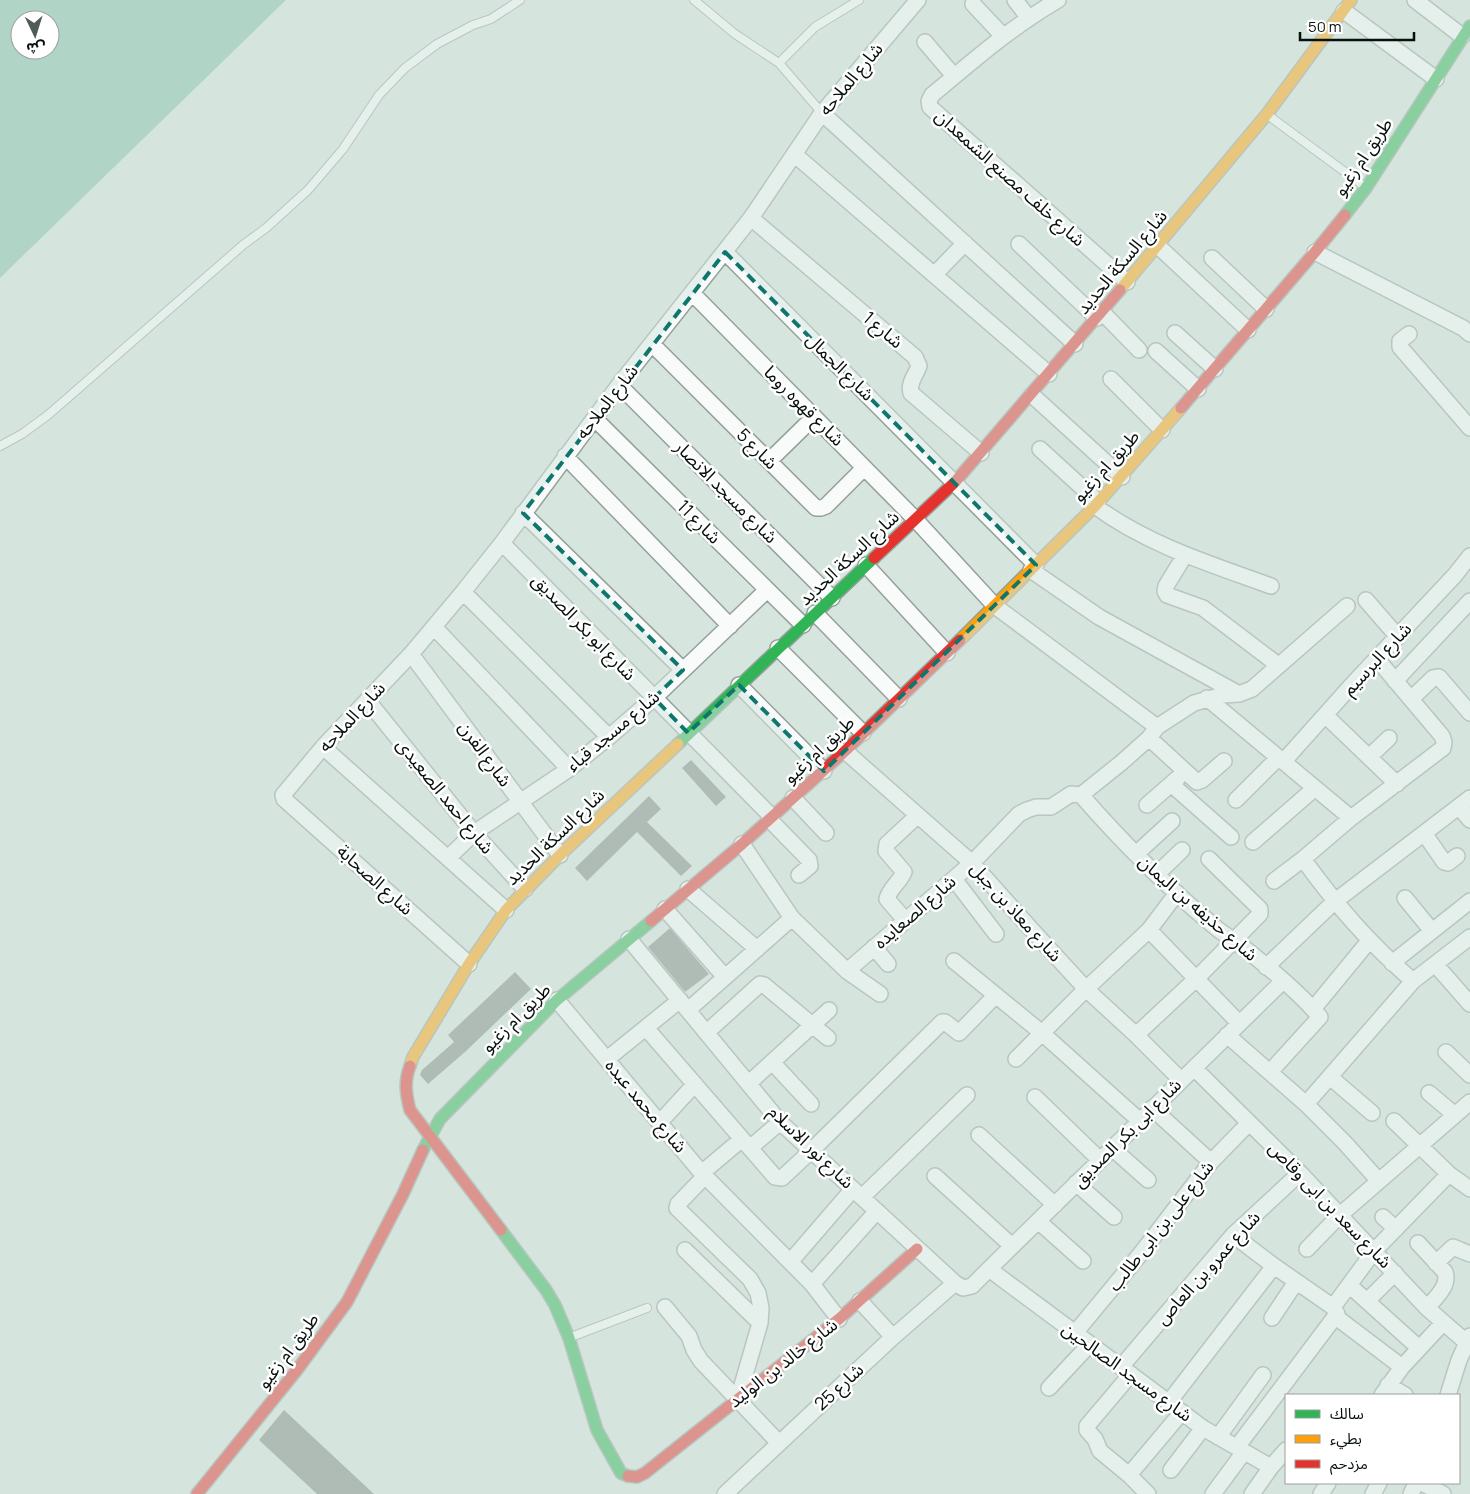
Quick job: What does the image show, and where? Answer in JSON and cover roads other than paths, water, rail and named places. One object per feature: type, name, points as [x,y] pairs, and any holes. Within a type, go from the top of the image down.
[{"type":"street","name":"شارع الملاحه","points":[[283,795],[324,747],[434,628],[502,543],[565,456],[751,218],[822,113],[918,0]]},
{"type":"street","points":[[1015,0],[1028,17]]},
{"type":"street","name":"شارع خلف مصنع الشمعدان","points":[[1058,0],[1028,17],[954,76],[932,95],[929,101],[930,107],[1128,282]]},
{"type":"street","points":[[1414,0],[1466,31]]},
{"type":"street","points":[[973,4],[1002,36]]},
{"type":"street","points":[[1347,6],[1436,79]]},
{"type":"street","name":"شارع السكة الحديد","points":[[646,1472],[638,1477],[628,1477],[616,1465],[597,1430],[569,1338],[555,1305],[536,1275],[410,1110],[406,1092],[407,1074],[413,1057],[469,964],[506,910],[560,855],[954,482],[982,453],[1128,282],[1267,114],[1347,6]]},
{"type":"street","name":"طريق ام زغيو","points":[[197,1494],[297,1370],[347,1302],[403,1194],[429,1137],[440,1119],[557,1000],[742,844],[845,751],[1097,504],[1315,252],[1366,188],[1466,31]]},
{"type":"street","points":[[925,42],[954,76]]},
{"type":"street","points":[[822,113],[1075,344]]},
{"type":"street","points":[[794,154],[1049,374]]},
{"type":"street","name":"شارع 1","points":[[751,218],[915,357],[919,366],[911,383],[911,392],[982,453]]},
{"type":"street","points":[[934,275],[965,243]]},
{"type":"street","points":[[1019,244],[1139,350]]},
{"type":"street","points":[[1158,246],[1248,330]]},
{"type":"street","name":"شارع الجمال","points":[[725,252],[954,482],[1033,567]]},
{"type":"street","points":[[1315,252],[1463,328],[1470,334]]},
{"type":"street","points":[[1212,258],[1266,309]]},
{"type":"street","name":"شارع قهوه روما","points":[[692,293],[915,519],[995,606],[1153,732],[1185,772]]},
{"type":"street","points":[[1175,334],[1215,369]]},
{"type":"street","points":[[1409,334],[1400,341],[1400,347],[1470,428]]},
{"type":"street","name":"شارع 5","points":[[652,344],[816,508],[826,506],[864,468]]},
{"type":"street","points":[[1156,351],[1198,389]]},
{"type":"street","points":[[1111,379],[1162,430]]},
{"type":"street","name":"شارع مسجد الانصار","points":[[620,386],[832,598]]},
{"type":"street","points":[[1032,395],[1122,477]]},
{"type":"street","points":[[769,461],[814,417]]},
{"type":"street","name":"شارع 11","points":[[594,419],[803,625]]},
{"type":"street","points":[[1040,450],[1097,504],[1130,530],[1185,555],[1271,586]]},
{"type":"street","points":[[565,456],[730,626]]},
{"type":"street","points":[[523,513],[683,670]]},
{"type":"street","name":"شارع ابو بكر الصديق","points":[[502,543],[809,860],[810,866],[799,875]]},
{"type":"street","points":[[1185,555],[1166,586],[1165,591],[1167,595],[1203,608],[1278,665]]},
{"type":"street","name":"شارع البرسيم","points":[[1236,800],[1281,760],[1325,715],[1398,638],[1470,556]]},
{"type":"street","points":[[866,565],[947,652]]},
{"type":"street","points":[[1033,567],[1099,617],[1240,694]]},
{"type":"street","name":"شارع مسجد قباء","points":[[448,858],[474,833],[569,769],[609,737],[654,698],[767,590]]},
{"type":"street","points":[[462,592],[609,737]]},
{"type":"street","points":[[1366,600],[1398,638]]},
{"type":"street","points":[[1395,681],[1470,601]]},
{"type":"street","points":[[1081,796],[1121,764],[1153,732],[1194,703],[1207,698],[1240,694],[1252,688],[1347,606]]},
{"type":"street","points":[[815,613],[899,698]]},
{"type":"street","points":[[434,628],[569,769]]},
{"type":"street","points":[[778,648],[863,733]]},
{"type":"street","name":"شارع الفرن","points":[[411,654],[560,855]]},
{"type":"street","points":[[1274,881],[1351,818],[1443,748],[1442,736],[1377,659]]},
{"type":"street","points":[[1411,699],[1433,678],[1439,676],[1470,713]]},
{"type":"street","points":[[739,685],[824,770]]},
{"type":"street","points":[[1207,698],[1351,818]]},
{"type":"street","name":"شارع احمد الصعيدى","points":[[368,701],[474,833],[526,889]]},
{"type":"street","points":[[1325,715],[1397,784]]},
{"type":"street","points":[[1369,757],[1389,738]]},
{"type":"street","points":[[324,747],[506,910]]},
{"type":"street","name":"شارع معاذ بن جبل","points":[[845,751],[972,863],[1030,930],[1086,989],[1181,1080]]},
{"type":"street","points":[[1147,805],[1185,772],[1194,781],[1200,781],[1224,761]]},
{"type":"street","points":[[1171,784],[1231,836]]},
{"type":"street","points":[[1253,842],[1315,788]]},
{"type":"street","name":"شارع الصعايده","points":[[847,971],[972,863],[1019,814],[1036,808],[1051,807],[1071,794],[1081,796]]},
{"type":"street","name":"شارع الصحابة","points":[[283,795],[284,799],[469,964]]},
{"type":"street","name":"شارع حذيفه بن اليمان","points":[[1081,796],[1136,854],[1177,893],[1214,926],[1234,940],[1283,981],[1316,1012]]},
{"type":"street","points":[[793,798],[826,833]]},
{"type":"street","points":[[1266,967],[1334,902],[1464,803],[1470,820]]},
{"type":"street","points":[[905,920],[887,900],[888,894],[903,876],[904,872],[886,851],[886,847],[917,816]]},
{"type":"street","points":[[1136,854],[1172,821]]},
{"type":"street","points":[[1424,834],[1444,862],[1448,863],[1457,856]]},
{"type":"street","points":[[742,844],[792,918],[847,971],[880,994]]},
{"type":"street","points":[[1157,874],[1182,850]]},
{"type":"street","points":[[1136,1035],[1196,979],[1260,914],[1260,909],[1209,859]]},
{"type":"street","points":[[1303,859],[1334,902],[1369,941],[1413,981]]},
{"type":"street","points":[[954,878],[996,934]]},
{"type":"street","points":[[688,890],[757,949]]},
{"type":"street","points":[[1016,1059],[1086,989],[1149,930],[1177,893]]},
{"type":"street","points":[[1405,898],[1432,931]]},
{"type":"street","points":[[1392,963],[1470,901]]},
{"type":"street","points":[[665,909],[725,977]]},
{"type":"street","points":[[607,1059],[646,1028],[725,977],[792,918]]},
{"type":"street","points":[[1149,930],[1239,1023]]},
{"type":"street","points":[[1306,1104],[1413,981],[1470,937]]},
{"type":"street","name":"شارع نور الاسلام","points":[[629,938],[750,1083],[780,1122],[955,1283]]},
{"type":"street","points":[[1270,1072],[1320,1019],[1316,1012],[1369,941]]},
{"type":"street","points":[[874,947],[888,964]]},
{"type":"street","points":[[954,961],[1042,1033],[1140,1121]]},
{"type":"street","points":[[1436,964],[1470,1004]]},
{"type":"street","name":"شارع ابى بكر الصديق","points":[[955,1283],[963,1288],[972,1286],[1283,981]]},
{"type":"street","points":[[707,1032],[758,985],[764,985],[828,1038]]},
{"type":"street","points":[[646,1028],[775,1177],[778,1178],[785,1176],[812,1151],[942,1022],[945,1022],[958,1033],[996,995]]},
{"type":"street","name":"شارع محمد عبده","points":[[557,1000],[702,1174],[812,1284],[838,1319]]},
{"type":"street","points":[[750,1083],[829,1010]]},
{"type":"street","points":[[1228,1034],[1306,1104],[1378,1180]]},
{"type":"street","points":[[1446,1052],[1470,1075]]},
{"type":"street","points":[[772,1062],[810,1104]]},
{"type":"street","name":"شارع سعد بن ابى وقاص","points":[[1194,1068],[1300,1173],[1427,1308],[1444,1323],[1468,1339]]},
{"type":"street","points":[[1330,1077],[1372,1113]]},
{"type":"street","points":[[660,1122],[694,1084]]},
{"type":"street","points":[[1429,1093],[1455,1115]]},
{"type":"street","points":[[790,1262],[857,1193],[967,1095]]},
{"type":"street","points":[[1035,1097],[1100,1160]]},
{"type":"street","points":[[1307,1248],[1378,1180],[1470,1102]]},
{"type":"street","points":[[1152,1108],[1211,1162]]},
{"type":"street","points":[[1394,1121],[1450,1174],[1470,1189]]},
{"type":"street","points":[[738,1399],[760,1323],[761,1308],[758,1293],[750,1279],[677,1208],[678,1204],[704,1171],[780,1122]]},
{"type":"street","name":"شارع على بن ابى طالب","points":[[1075,1333],[1142,1252],[1211,1162],[1249,1123]]},
{"type":"street","points":[[978,1135],[1055,1204]]},
{"type":"street","points":[[1112,1148],[1148,1180]]},
{"type":"street","name":"شارع عمرو بن العاص","points":[[1129,1475],[1100,1451],[1095,1439],[1086,1430],[1087,1426],[1126,1371],[1233,1235],[1300,1173]]},
{"type":"street","points":[[1213,1494],[1335,1312],[1349,1285],[1374,1251],[1450,1174]]},
{"type":"street","points":[[935,1176],[1012,1246]]},
{"type":"street","points":[[1076,1183],[1114,1217]]},
{"type":"street","points":[[812,1284],[877,1211]]},
{"type":"street","points":[[1383,1217],[1396,1229]]},
{"type":"street","points":[[1038,1221],[1083,1261]]},
{"type":"street","points":[[1233,1235],[1335,1312],[1402,1367]]},
{"type":"street","points":[[1418,1243],[1444,1272],[1446,1281],[1427,1308]]},
{"type":"street","points":[[1436,1263],[1454,1247],[1470,1254]]},
{"type":"street","name":"شارع خالد بن الوليد","points":[[646,1472],[860,1301],[918,1249]]},
{"type":"street","points":[[685,1250],[760,1323]]},
{"type":"street","points":[[1169,1402],[1274,1266]]},
{"type":"street","name":"شارع مسجد الصالحين","points":[[989,1269],[1203,1428],[1271,1467]]},
{"type":"street","points":[[1367,1301],[1395,1273]]},
{"type":"street","points":[[1272,1318],[1296,1282]]},
{"type":"street","name":"شارع 25","points":[[725,1494],[893,1337],[955,1283]]},
{"type":"street","points":[[1349,1285],[1419,1348]]},
{"type":"street","points":[[860,1301],[893,1337]]},
{"type":"street","points":[[665,1307],[690,1336],[694,1350],[701,1361],[779,1443]]},
{"type":"street","points":[[1400,1394],[1385,1390],[1402,1367],[1444,1323]]},
{"type":"street","points":[[1448,1394],[1464,1363],[1468,1339]]},
{"type":"street","points":[[1049,1388],[1090,1344]]},
{"type":"street","points":[[1218,1436],[1263,1375]]},
{"type":"street","points":[[1148,1494],[1129,1475],[1182,1412]]},
{"type":"street","points":[[1171,1470],[1203,1428]]},
{"type":"street","points":[[1252,1494],[1285,1451]]},
{"type":"street","points":[[1424,1484],[1443,1494]]},
{"type":"lane","points":[[0,446],[22,434],[48,415],[243,244],[288,210],[326,170],[343,149],[379,95],[405,68],[437,44],[473,25],[491,19],[520,0]]},
{"type":"lane","points":[[694,0],[735,34],[779,62],[822,113]]},
{"type":"lane","points":[[779,62],[815,27],[859,0]]},
{"type":"lane","points":[[1267,114],[1366,188]]},
{"type":"lane","points":[[569,1338],[647,1308]]}]
